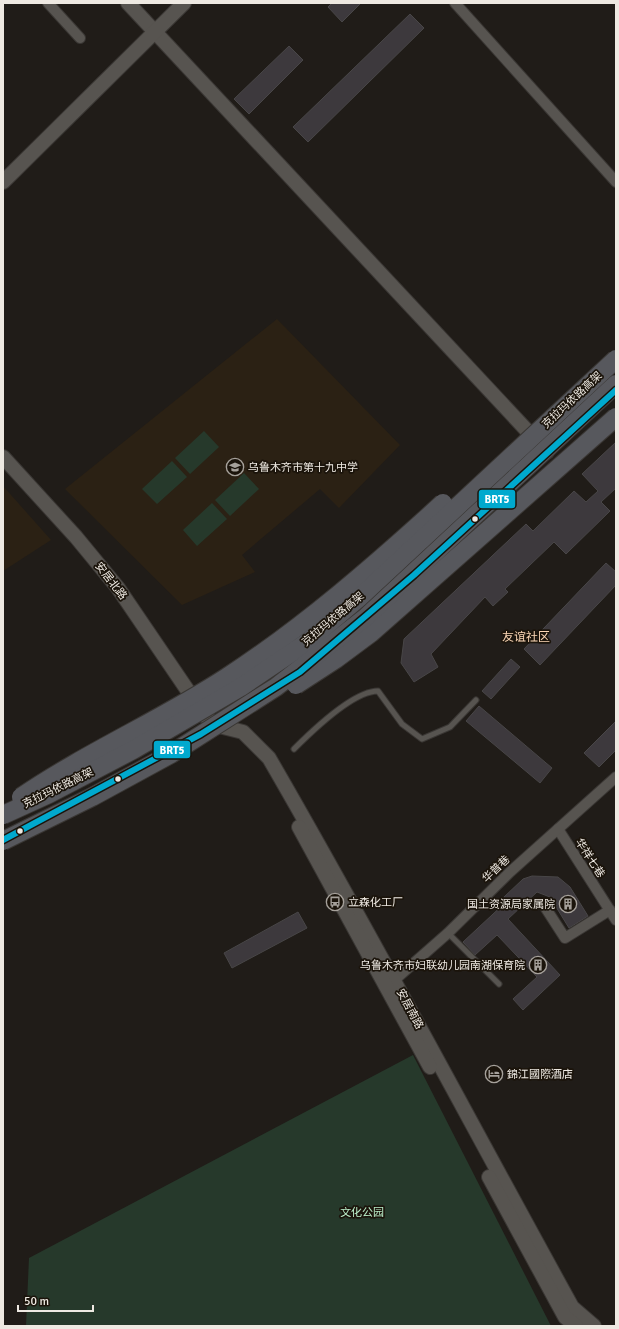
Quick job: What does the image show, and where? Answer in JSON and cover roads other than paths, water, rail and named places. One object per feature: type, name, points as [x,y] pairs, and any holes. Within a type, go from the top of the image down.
[{"type":"highway","name":"克拉玛依路高架","points":[[3,814],[49,794],[133,750],[241,687],[306,643],[359,598],[616,359]]},
{"type":"highway","name":"克拉玛依路高架","points":[[3,841],[92,797],[171,754],[276,687],[366,617],[616,384]]},
{"type":"highway","points":[[171,754],[265,706],[336,659],[371,633],[616,417]]},
{"type":"highway","points":[[3,810],[37,786],[226,677],[285,637],[364,574],[525,428]]},
{"type":"street","points":[[48,3],[80,38]]},
{"type":"street","points":[[128,3],[155,30],[547,452]]},
{"type":"street","points":[[3,182],[184,3]]},
{"type":"street","points":[[455,3],[616,182]]},
{"type":"street","name":"安居北路","points":[[3,457],[76,537],[118,588],[200,714]]},
{"type":"street","name":"安居北路","points":[[3,468],[72,544],[112,594],[168,678],[200,714]]},
{"type":"street","name":"安居南路","points":[[200,714],[215,725],[243,732],[269,758],[390,984],[484,1148],[572,1307],[594,1326]]},
{"type":"street","name":"华普巷","points":[[390,984],[448,933],[510,872],[616,777]]},
{"type":"street","name":"华祥七巷","points":[[558,829],[616,920]]},
{"type":"street","points":[[545,907],[565,938],[610,910]]},
{"type":"street","name":"安居南路","points":[[390,984],[431,1068],[562,1310],[576,1326]]},
{"type":"lane","points":[[294,749],[314,730],[356,696],[371,691],[378,691],[402,724],[422,739],[450,727],[476,700]]},
{"type":"lane","points":[[448,933],[499,984]]},
{"type":"place","name":"乌鲁木齐市第十九中学","points":[[235,467]]},
{"type":"place","name":"立森化工厂","points":[[335,902]]},
{"type":"place","name":"国土资源局家属院","points":[[568,904]]},
{"type":"place","name":"乌鲁木齐市妇联幼儿园南湖保育院","points":[[538,965]]},
{"type":"place","name":"錦江國際酒店","points":[[494,1074]]},
{"type":"district","name":"友谊社区","points":[[526,637]]},
{"type":"park label","name":"文化公园","points":[[362,1212]]}]
